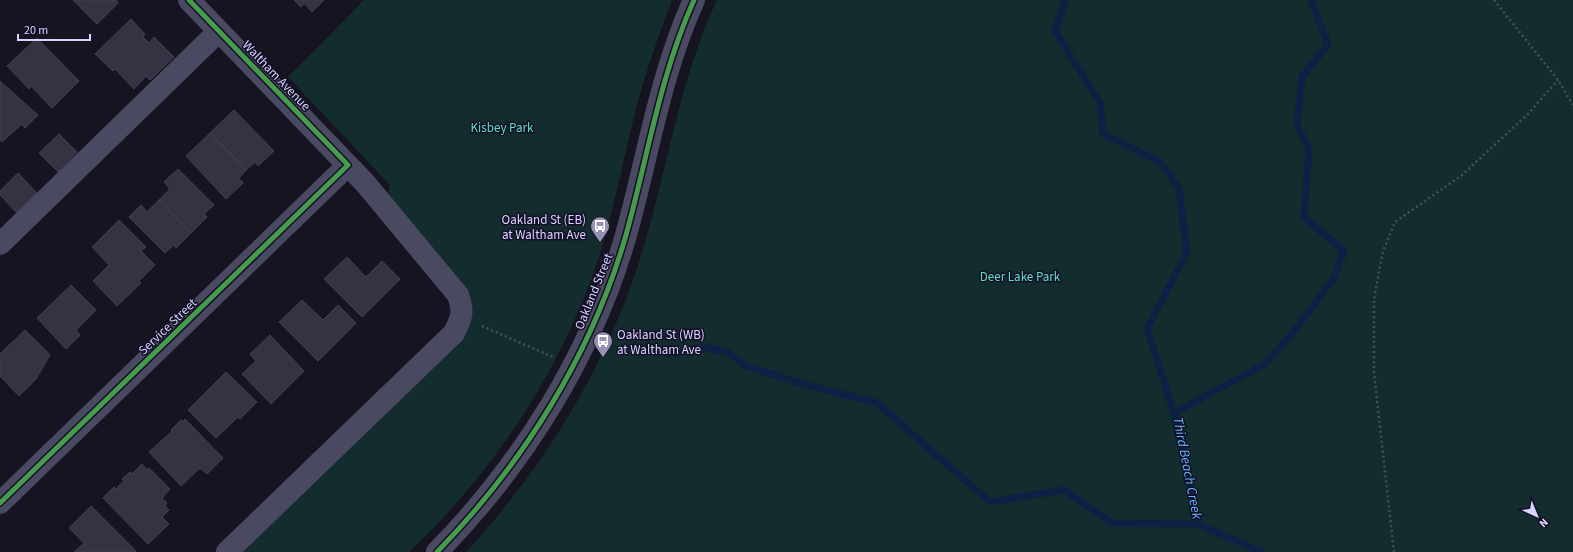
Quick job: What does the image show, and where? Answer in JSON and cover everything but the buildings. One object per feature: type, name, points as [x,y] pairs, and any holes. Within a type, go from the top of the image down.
[{"type":"street","name":"Oakland Street","points":[[437,552],[501,479],[529,440],[556,397],[582,347],[614,272],[636,197],[660,95],[675,48],[694,0]]},
{"type":"street","name":"Waltham Avenue","points":[[199,3],[219,31],[348,165],[458,295],[462,307],[462,316],[454,333],[227,552]]},
{"type":"street","points":[[0,244],[219,31]]},
{"type":"street","name":"Service Street","points":[[0,503],[348,165]]},
{"type":"path","points":[[1494,0],[1558,80],[1573,105]]},
{"type":"path","points":[[1394,552],[1374,372],[1374,299],[1383,251],[1395,222],[1462,175],[1528,114],[1558,80]]},
{"type":"path","points":[[496,333],[553,357]]},
{"type":"green space","name":"Kisbey Park","points":[[364,0],[672,0],[643,84],[608,227],[589,286],[571,328],[550,370],[500,449],[471,486],[441,520],[409,552],[227,552],[462,316],[387,196],[390,188],[388,183],[288,77]]},
{"type":"green space","name":"Deer Lake Park","points":[[717,0],[1573,0],[1573,552],[466,552],[496,518],[550,445],[596,366],[615,325],[632,282],[646,239],[694,58]]},
{"type":"waterway","points":[[1066,0],[1055,31],[1100,103],[1103,134],[1160,162],[1179,189],[1187,252],[1147,329],[1174,413]]},
{"type":"waterway","name":"Third Beach Creek","points":[[1262,552],[1198,524],[1174,413],[1265,364],[1291,335],[1334,278],[1344,251],[1304,217],[1309,148],[1297,125],[1302,77],[1328,44],[1311,0]]},
{"type":"waterway","points":[[669,353],[705,347],[727,352],[746,366],[813,387],[877,403],[990,502],[1064,490],[1112,523],[1198,524]]},
{"type":"cycle path","points":[[0,503],[348,165],[189,0]]},
{"type":"cycle path","points":[[437,552],[498,482],[526,444],[551,405],[574,364],[594,322],[612,279],[626,235],[663,86],[682,28],[694,0]]},
{"type":"place","name":"Oakland St (EB) at Waltham Ave","points":[[600,243]]},
{"type":"place","name":"Oakland St (WB) at Waltham Ave","points":[[603,358]]}]
